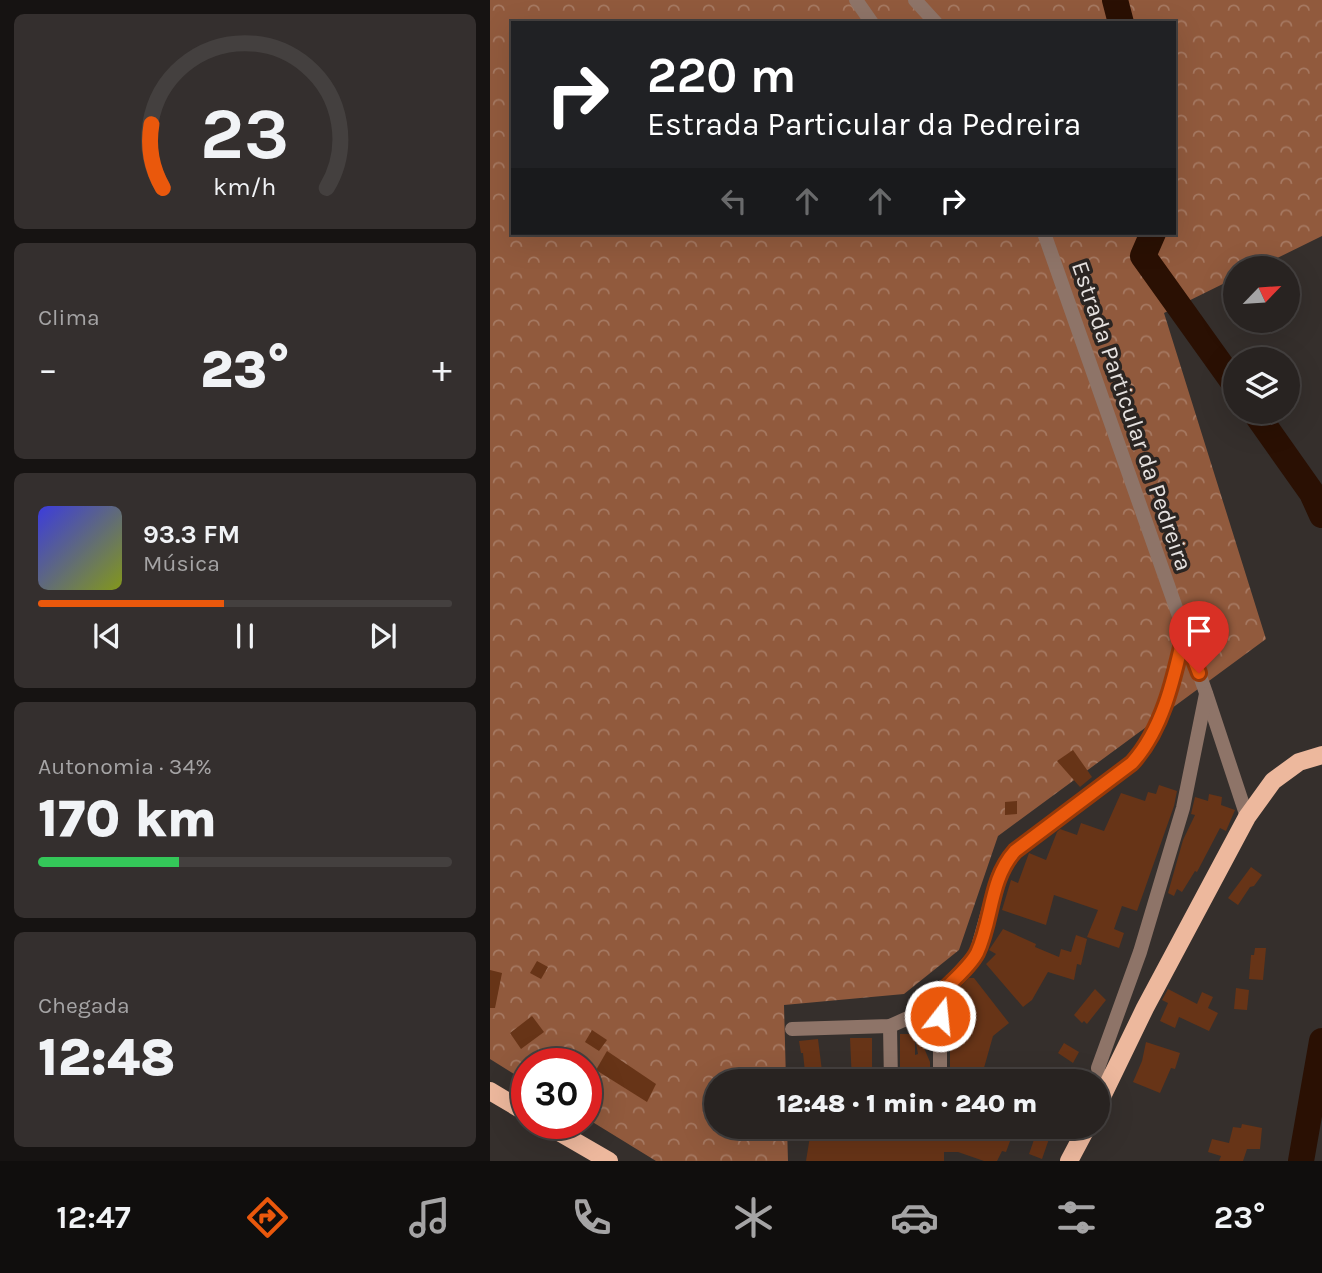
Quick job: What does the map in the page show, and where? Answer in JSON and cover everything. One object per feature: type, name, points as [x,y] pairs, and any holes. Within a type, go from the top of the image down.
[{"type":"main road","points":[[1110,1081],[1145,1008],[1248,817],[1272,781],[1299,762],[1322,755]]},
{"type":"main road","points":[[490,1091],[511,1103]]},
{"type":"main road","points":[[571,1139],[609,1161]]},
{"type":"main road","points":[[1069,1161],[1081,1139]]},
{"type":"street","points":[[856,0],[871,21]]},
{"type":"street","points":[[915,0],[934,21]]},
{"type":"street","name":"Estrada Particular da Pedreira","points":[[1045,235],[1248,817]]},
{"type":"street","points":[[792,1029],[890,1026],[908,1018],[940,994],[976,954],[998,876],[1005,863],[1015,851],[1132,763],[1143,750],[1171,689],[1184,634]]},
{"type":"street","points":[[1098,1069],[1140,952],[1183,808],[1206,693]]},
{"type":"street","points":[[940,994],[940,1069]]},
{"type":"street","points":[[890,1026],[891,1069]]},
{"type":"green space","points":[[490,0],[1322,0],[1322,236],[1281,256],[1223,256],[1223,284],[1164,313],[1266,639],[998,836],[959,950],[904,994],[784,1005],[786,1069],[704,1069],[704,1139],[787,1139],[788,1161],[656,1161],[602,1128],[602,1048],[511,1048],[511,1072],[490,1059]]},
{"type":"building","points":[[1073,750],[1092,777],[1080,787],[1057,761]]},
{"type":"building","points":[[1159,785],[1177,791],[1174,806],[1137,911],[1122,906],[1114,929],[1124,933],[1119,948],[1087,937],[1098,910],[1054,895],[1046,925],[1002,910],[1011,880],[1018,883],[1029,853],[1046,860],[1060,829],[1077,835],[1081,823],[1104,831],[1121,793],[1145,801],[1148,792],[1156,794]]},
{"type":"building","points":[[1209,794],[1222,797],[1221,805],[1235,810],[1226,831],[1220,828],[1197,872],[1195,871],[1182,892],[1177,889],[1174,896],[1168,893],[1183,840],[1195,815],[1191,814],[1195,797],[1208,801]]},
{"type":"building","points":[[1017,801],[1017,814],[1005,815],[1005,802]]},
{"type":"building","points":[[1251,867],[1262,875],[1238,905],[1228,898]]},
{"type":"building","points":[[1003,929],[1059,957],[1061,949],[1071,952],[1076,935],[1087,939],[1081,965],[1077,964],[1074,980],[1048,972],[1032,1000],[1023,1007],[986,964],[996,954],[989,950]]},
{"type":"building","points":[[1255,948],[1266,948],[1263,980],[1249,979],[1251,955],[1254,955]]},
{"type":"building","points":[[537,961],[548,967],[541,979],[530,973]]},
{"type":"building","points":[[490,970],[502,973],[495,1008],[490,1008]]},
{"type":"building","points":[[969,978],[974,978],[1009,1023],[993,1036],[984,1069],[950,1069],[950,998]]},
{"type":"building","points":[[1236,988],[1249,990],[1247,1010],[1234,1009]]},
{"type":"building","points":[[1095,989],[1106,1000],[1087,1024],[1084,1021],[1082,1023],[1074,1015]]},
{"type":"building","points":[[1168,989],[1197,1004],[1202,992],[1213,997],[1208,1008],[1218,1013],[1209,1031],[1179,1017],[1175,1028],[1160,1021],[1168,1003],[1162,1000]]},
{"type":"building","points":[[532,1016],[544,1032],[522,1048],[510,1033]]},
{"type":"building","points":[[592,1030],[607,1040],[601,1048],[594,1048],[585,1042]]},
{"type":"building","points":[[900,1034],[919,1036],[930,1062],[930,1069],[900,1069]]},
{"type":"building","points":[[850,1038],[872,1038],[872,1068],[881,1069],[851,1069]]},
{"type":"building","points":[[818,1039],[822,1069],[805,1069],[799,1041]]},
{"type":"building","points":[[1146,1042],[1180,1053],[1175,1069],[1171,1068],[1160,1093],[1133,1082]]},
{"type":"building","points":[[1064,1043],[1079,1052],[1073,1063],[1058,1053]]},
{"type":"building","points":[[607,1051],[656,1084],[647,1102],[602,1074],[602,1060]]},
{"type":"building","points":[[1242,1124],[1262,1128],[1260,1149],[1247,1149],[1243,1161],[1219,1161],[1221,1156],[1208,1152],[1212,1139],[1229,1143],[1233,1127],[1241,1128]]},
{"type":"building","points":[[810,1139],[1011,1139],[1006,1152],[1002,1151],[997,1161],[984,1161],[958,1152],[944,1152],[944,1161],[806,1161]]},
{"type":"building","points":[[1034,1139],[1049,1139],[1042,1159],[1029,1154]]},
{"type":"waterway","points":[[1115,0],[1120,21]]},
{"type":"waterway","points":[[1152,235],[1143,256],[1223,368]]},
{"type":"waterway","points":[[1263,424],[1312,493],[1322,515]]},
{"type":"waterway","points":[[1301,1161],[1322,1041]]},
{"type":"route","points":[[940,1016],[940,994],[976,954],[998,876],[1005,863],[1015,851],[1132,763],[1143,750],[1171,689],[1184,634],[1199,673]]}]
